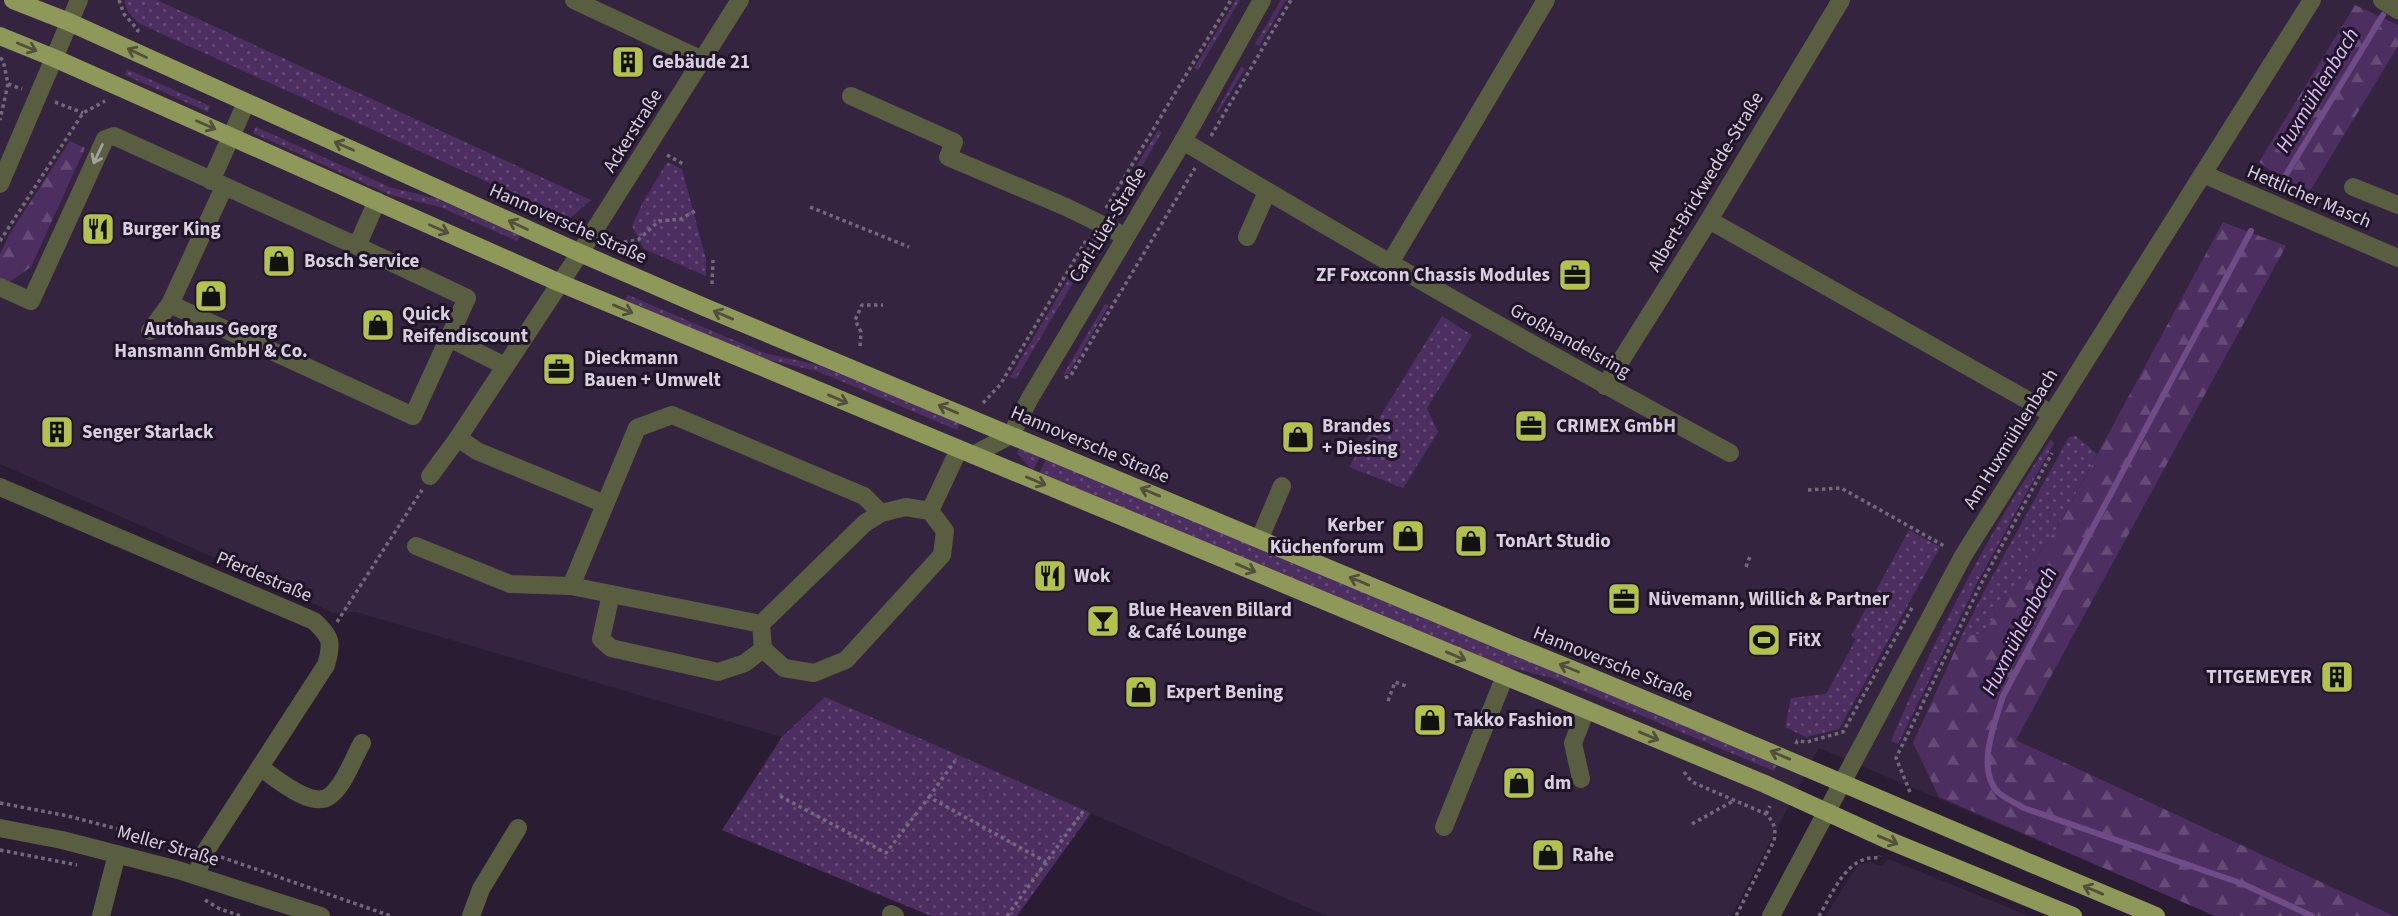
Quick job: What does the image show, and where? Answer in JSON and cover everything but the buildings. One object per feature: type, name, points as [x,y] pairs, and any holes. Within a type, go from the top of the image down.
[{"type":"main road","name":"Hannoversche Straße","points":[[13,0],[69,22],[580,253],[2156,916]]},
{"type":"main road","points":[[0,36],[560,283],[1505,676],[2073,916]]},
{"type":"street","points":[[0,184],[79,0]]},
{"type":"street","points":[[575,0],[702,60]]},
{"type":"street","name":"Ackerstraße","points":[[560,283],[740,0]]},
{"type":"street","name":"Carl-Lüer-Straße","points":[[1011,435],[1262,0]]},
{"type":"street","points":[[1390,263],[1546,0]]},
{"type":"street","name":"Albert-Brickwedde-Straße","points":[[1605,386],[1709,220],[1841,0]]},
{"type":"street","name":"Am Huxmühlenbach","points":[[1771,916],[1963,556],[2312,0]]},
{"type":"street","points":[[2382,0],[2398,10]]},
{"type":"street","points":[[851,96],[954,142],[948,157],[1125,236]]},
{"type":"street","points":[[150,331],[170,304],[218,184],[231,136],[246,103]]},
{"type":"street","points":[[0,287],[30,301],[105,139],[114,136],[467,298],[413,416],[170,304]]},
{"type":"street","name":"Großhandelsring","points":[[1183,141],[1605,386],[1730,453]]},
{"type":"street","name":"Hettlicher Masch","points":[[2203,174],[2398,258]]},
{"type":"street","points":[[2353,187],[2398,205]]},
{"type":"street","points":[[1247,237],[1267,192]]},
{"type":"street","points":[[357,247],[377,201]]},
{"type":"street","points":[[1709,220],[2052,414]]},
{"type":"street","points":[[430,476],[560,283]]},
{"type":"street","points":[[449,338],[505,366]]},
{"type":"street","points":[[571,586],[637,428],[672,415],[864,496],[881,513]]},
{"type":"street","points":[[930,511],[966,452],[1011,435]]},
{"type":"street","points":[[458,438],[477,451],[605,504]]},
{"type":"street","points":[[1260,538],[1282,486]]},
{"type":"street","name":"Pferdestraße","points":[[0,487],[314,621],[328,634]]},
{"type":"street","points":[[906,507],[930,511],[946,531],[942,555],[846,660],[814,673],[784,668],[763,649],[761,624],[865,523],[881,513],[906,507]]},
{"type":"street","points":[[416,546],[510,584],[571,586],[761,624]]},
{"type":"street","points":[[611,594],[601,639],[611,648],[718,672],[745,663],[763,649]]},
{"type":"street","points":[[196,875],[205,852],[326,664],[331,650],[328,634]]},
{"type":"street","points":[[1444,827],[1505,676]]},
{"type":"street","points":[[1581,779],[1573,743],[1586,710]]},
{"type":"street","points":[[260,767],[306,796],[321,800],[336,790],[362,743]]},
{"type":"street","name":"Meller Straße","points":[[0,828],[196,875],[321,916]]},
{"type":"street","points":[[471,916],[481,889],[517,828]]},
{"type":"street","points":[[101,916],[117,854]]},
{"type":"path","points":[[119,0],[124,14],[138,30]]},
{"type":"path","name":"Carl-Lüer-Straße","points":[[989,399],[1000,385],[1231,0]]},
{"type":"path","points":[[1071,375],[1291,0]]},
{"type":"path","points":[[0,58],[4,60],[8,84],[0,120]]},
{"type":"path","points":[[0,241],[83,113],[104,103]]},
{"type":"path","points":[[667,155],[685,165]]},
{"type":"path","points":[[810,207],[909,247]]},
{"type":"path","points":[[617,243],[638,240],[659,221],[681,219],[695,212]]},
{"type":"path","points":[[712,284],[713,260]]},
{"type":"path","points":[[860,346],[861,332],[855,320],[862,305],[883,305]]},
{"type":"path","points":[[1911,790],[1896,758],[1981,584],[2058,442],[2052,414]]},
{"type":"path","points":[[328,634],[430,476]]},
{"type":"path","points":[[1808,490],[1841,488],[1963,556]]},
{"type":"path","points":[[1746,566],[1751,554]]},
{"type":"path","points":[[1388,701],[1395,682],[1406,686]]},
{"type":"path","points":[[780,796],[886,853],[955,761]]},
{"type":"path","points":[[1692,782],[1766,814],[1776,830],[1774,841],[1736,916]]},
{"type":"path","points":[[929,797],[1046,862]]},
{"type":"path","points":[[1692,824],[1734,800]]},
{"type":"path","points":[[1007,916],[1084,810]]},
{"type":"path","points":[[1819,916],[1851,866],[1861,859],[1879,858]]},
{"type":"shaded area","points":[[0,0],[2398,0],[2398,916],[2215,916],[1819,748],[1731,916],[1327,916],[826,698],[782,737],[356,612],[333,613],[259,577],[0,464]]},
{"type":"shaded area","points":[[1889,859],[2029,916],[1825,916],[1858,865],[1869,862],[1882,866]]},
{"type":"green space","points":[[124,0],[157,0],[591,200],[569,219],[138,23],[128,12]]},
{"type":"green space","points":[[1236,0],[1240,0],[1198,70],[1194,68]]},
{"type":"green space","points":[[1281,0],[1286,0],[1259,46],[1255,44]]},
{"type":"green space","points":[[2355,5],[2398,25],[2398,46],[2307,196],[2259,162]]},
{"type":"green space","points":[[1241,67],[1245,69],[1218,113],[1216,112]]},
{"type":"green space","points":[[127,69],[210,106],[208,112],[125,75]]},
{"type":"green space","points":[[256,127],[390,187],[437,199],[520,236],[517,241],[440,207],[390,195],[253,133]]},
{"type":"green space","points":[[1158,130],[1162,132],[1110,220],[1106,218]]},
{"type":"green space","points":[[70,141],[85,148],[31,267],[9,282],[0,278],[0,254],[9,235]]},
{"type":"green space","points":[[667,162],[682,169],[706,259],[706,276],[644,249],[632,226]]},
{"type":"green space","points":[[2223,222],[2286,246],[2016,740],[2394,916],[2215,916],[1939,797],[1913,743],[1961,637],[1983,633],[2059,525]]},
{"type":"green space","points":[[1094,236],[1099,239],[1016,379],[1010,377]]},
{"type":"green space","points":[[628,295],[764,353],[818,365],[960,423],[957,430],[817,371],[764,359],[625,300]]},
{"type":"green space","points":[[1105,304],[1109,305],[1069,373],[1063,375]]},
{"type":"green space","points":[[1442,316],[1472,335],[1427,408],[1438,432],[1403,488],[1349,467]]},
{"type":"green space","points":[[2076,436],[2097,454],[2059,525],[1983,633],[1961,637],[2069,437]]},
{"type":"green space","points":[[2051,439],[2054,443],[1978,581],[1898,744],[1891,741],[1926,663],[1984,548]]},
{"type":"green space","points":[[1019,448],[1040,457],[1033,471],[1017,453]]},
{"type":"green space","points":[[1046,459],[1777,765],[1774,771],[1552,678],[1491,663],[1039,473]]},
{"type":"green space","points":[[1909,530],[1940,547],[1839,729],[1806,737],[1785,727],[1791,698],[1826,694],[1856,639],[1851,636]]},
{"type":"green space","points":[[825,697],[1091,813],[1017,916],[931,916],[722,830],[782,737]]},
{"type":"waterway","name":"Huxmühlenbach","points":[[2281,183],[2383,15]]},
{"type":"waterway","name":"Huxmühlenbach","points":[[2251,231],[2003,696],[1989,746],[1988,772],[1999,793],[2024,808],[2243,884],[2312,916]]},
{"type":"place","name":"Gebäude 21","points":[[628,62]]},
{"type":"place","name":"Burger King","points":[[98,229]]},
{"type":"place","name":"Bosch Service","points":[[279,261]]},
{"type":"place","name":"ZF Foxconn Chassis Modules","points":[[1575,275]]},
{"type":"place","name":"Autohaus Georg Hansmann GmbH & Co.","points":[[211,296]]},
{"type":"place","name":"Quick Reifendiscount","points":[[378,325]]},
{"type":"place","name":"Dieckmann Bauen + Umwelt","points":[[559,369]]},
{"type":"place","name":"CRIMEX GmbH","points":[[1531,426]]},
{"type":"place","name":"Senger Starlack","points":[[57,432]]},
{"type":"place","name":"Brandes + Diesing","points":[[1298,437]]},
{"type":"place","name":"Kerber Küchenforum","points":[[1408,536]]},
{"type":"place","name":"TonArt Studio","points":[[1471,541]]},
{"type":"place","name":"Wok","points":[[1050,576]]},
{"type":"place","name":"Nüvemann, Willich & Partner","points":[[1624,599]]},
{"type":"place","name":"Blue Heaven Billard & Café Lounge","points":[[1103,621]]},
{"type":"place","name":"FitX","points":[[1764,640]]},
{"type":"place","name":"TITGEMEYER","points":[[2337,677]]},
{"type":"place","name":"Expert Bening","points":[[1141,692]]},
{"type":"place","name":"Takko Fashion","points":[[1430,720]]},
{"type":"place","name":"dm","points":[[1519,783]]},
{"type":"place","name":"Rahe","points":[[1548,855]]}]
